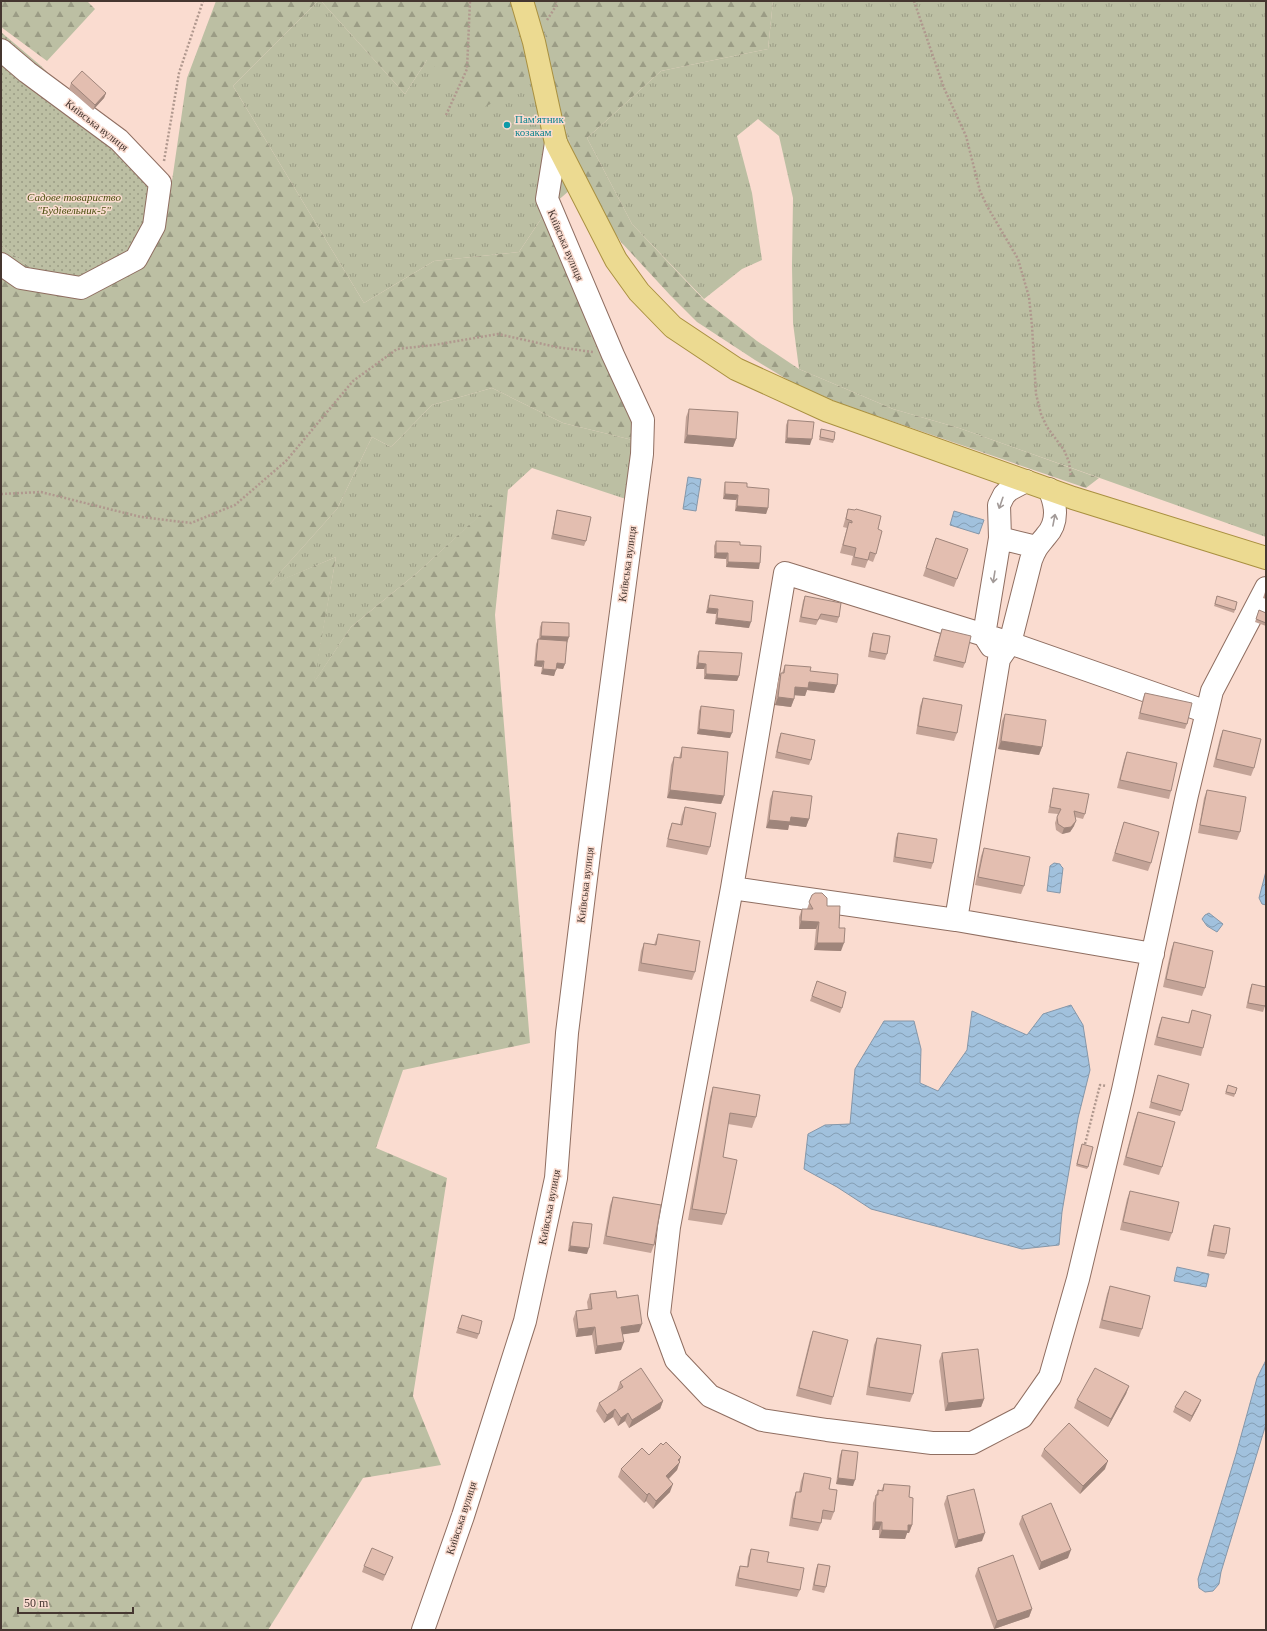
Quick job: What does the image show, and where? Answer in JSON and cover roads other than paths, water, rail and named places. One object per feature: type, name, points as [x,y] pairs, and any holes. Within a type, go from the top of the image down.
[{"type":"main road","points":[[522,1],[534,42],[556,143],[616,260],[639,292],[673,327],[736,368],[828,412],[1073,498],[1266,558]]},
{"type":"street","name":"Київська вулиця","points":[[1,50],[27,72],[119,140],[160,183],[154,226],[136,259],[81,288],[21,278],[1,264]]},
{"type":"street","name":"Київська вулиця","points":[[423,1630],[462,1516],[525,1321],[556,1178],[567,1033],[590,846],[642,454],[642,420],[547,199],[556,143]]},
{"type":"street","points":[[984,635],[1000,538],[999,505],[1004,495],[1009,490],[1026,481]]},
{"type":"street","points":[[956,920],[1004,651],[1031,560],[1036,547],[1047,536],[1052,527],[1055,516],[1053,499],[1049,489]]},
{"type":"street","points":[[1000,538],[1036,547]]},
{"type":"street","points":[[1207,712],[1004,651],[984,635],[784,573],[732,888],[668,1226],[658,1314],[676,1360],[710,1396],[762,1420],[932,1443],[972,1443],[1022,1417],[1050,1377],[1078,1279],[1123,1090],[1187,795],[1207,712],[1212,691],[1266,588]]},
{"type":"street","points":[[732,888],[956,920],[1153,954]]},
{"type":"water","points":[[688,477],[701,479],[696,511],[683,509]]},
{"type":"water","points":[[954,511],[984,520],[979,534],[950,525]]},
{"type":"water","points":[[1054,863],[1060,864],[1063,868],[1060,893],[1047,891],[1050,866]]},
{"type":"water","points":[[1266,871],[1266,905],[1262,904],[1259,898]]},
{"type":"water","points":[[1209,913],[1223,924],[1217,932],[1207,926],[1202,919]]},
{"type":"water","points":[[1071,1005],[1083,1025],[1090,1070],[1078,1118],[1062,1212],[1059,1245],[1022,1249],[871,1209],[837,1187],[804,1169],[808,1134],[825,1125],[850,1124],[855,1069],[884,1021],[914,1021],[921,1049],[920,1083],[938,1091],[967,1050],[972,1011],[1027,1035],[1043,1014]]},
{"type":"water","points":[[1177,1267],[1209,1274],[1206,1287],[1174,1281]]},
{"type":"water","points":[[1266,1360],[1266,1424],[1221,1572],[1219,1584],[1213,1591],[1205,1592],[1199,1588],[1198,1579],[1236,1454],[1257,1378]]},
{"type":"place","name":"Пам'ятник козакам","points":[[507,125]]},
{"type":"park label","name":"Садове товариство \"Будівельник-5\"","points":[[74,203]]}]
